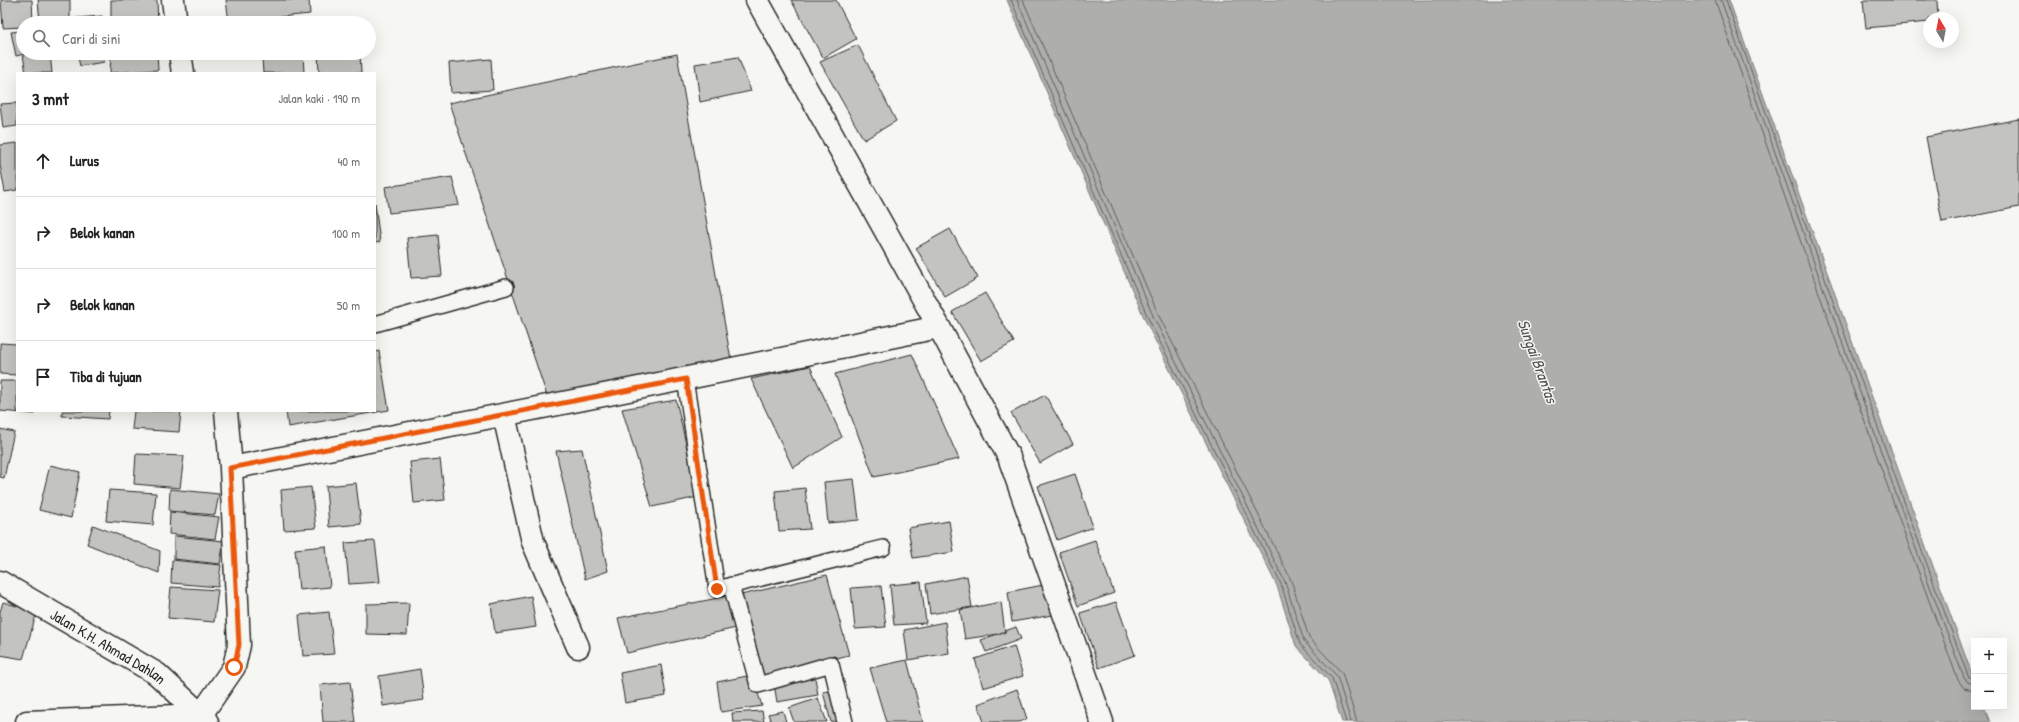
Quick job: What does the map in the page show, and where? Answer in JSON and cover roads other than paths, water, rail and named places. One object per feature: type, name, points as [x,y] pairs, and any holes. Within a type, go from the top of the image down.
[{"type":"street","points":[[173,0],[175,16]]},
{"type":"street","points":[[757,0],[939,326],[1009,458],[1102,722]]},
{"type":"street","points":[[181,60],[183,72]]},
{"type":"street","points":[[230,468],[686,379],[939,326]]},
{"type":"street","points":[[27,722],[204,718],[234,667],[239,645],[226,412]]},
{"type":"street","points":[[504,415],[533,542],[578,647]]},
{"type":"street","name":"Jalan K.H. Ahmad Dahlan","points":[[0,582],[157,674],[204,718]]},
{"type":"lane","points":[[376,324],[506,286]]},
{"type":"lane","points":[[686,379],[717,589],[883,548]]},
{"type":"lane","points":[[731,585],[758,685],[831,664],[845,722]]},
{"type":"water","name":"Sungai Brantas","points":[[1007,0],[1729,0],[1971,672],[1971,710],[1985,710],[1990,722],[1342,722],[1328,680],[1296,646],[1277,586],[1146,322]]}]
